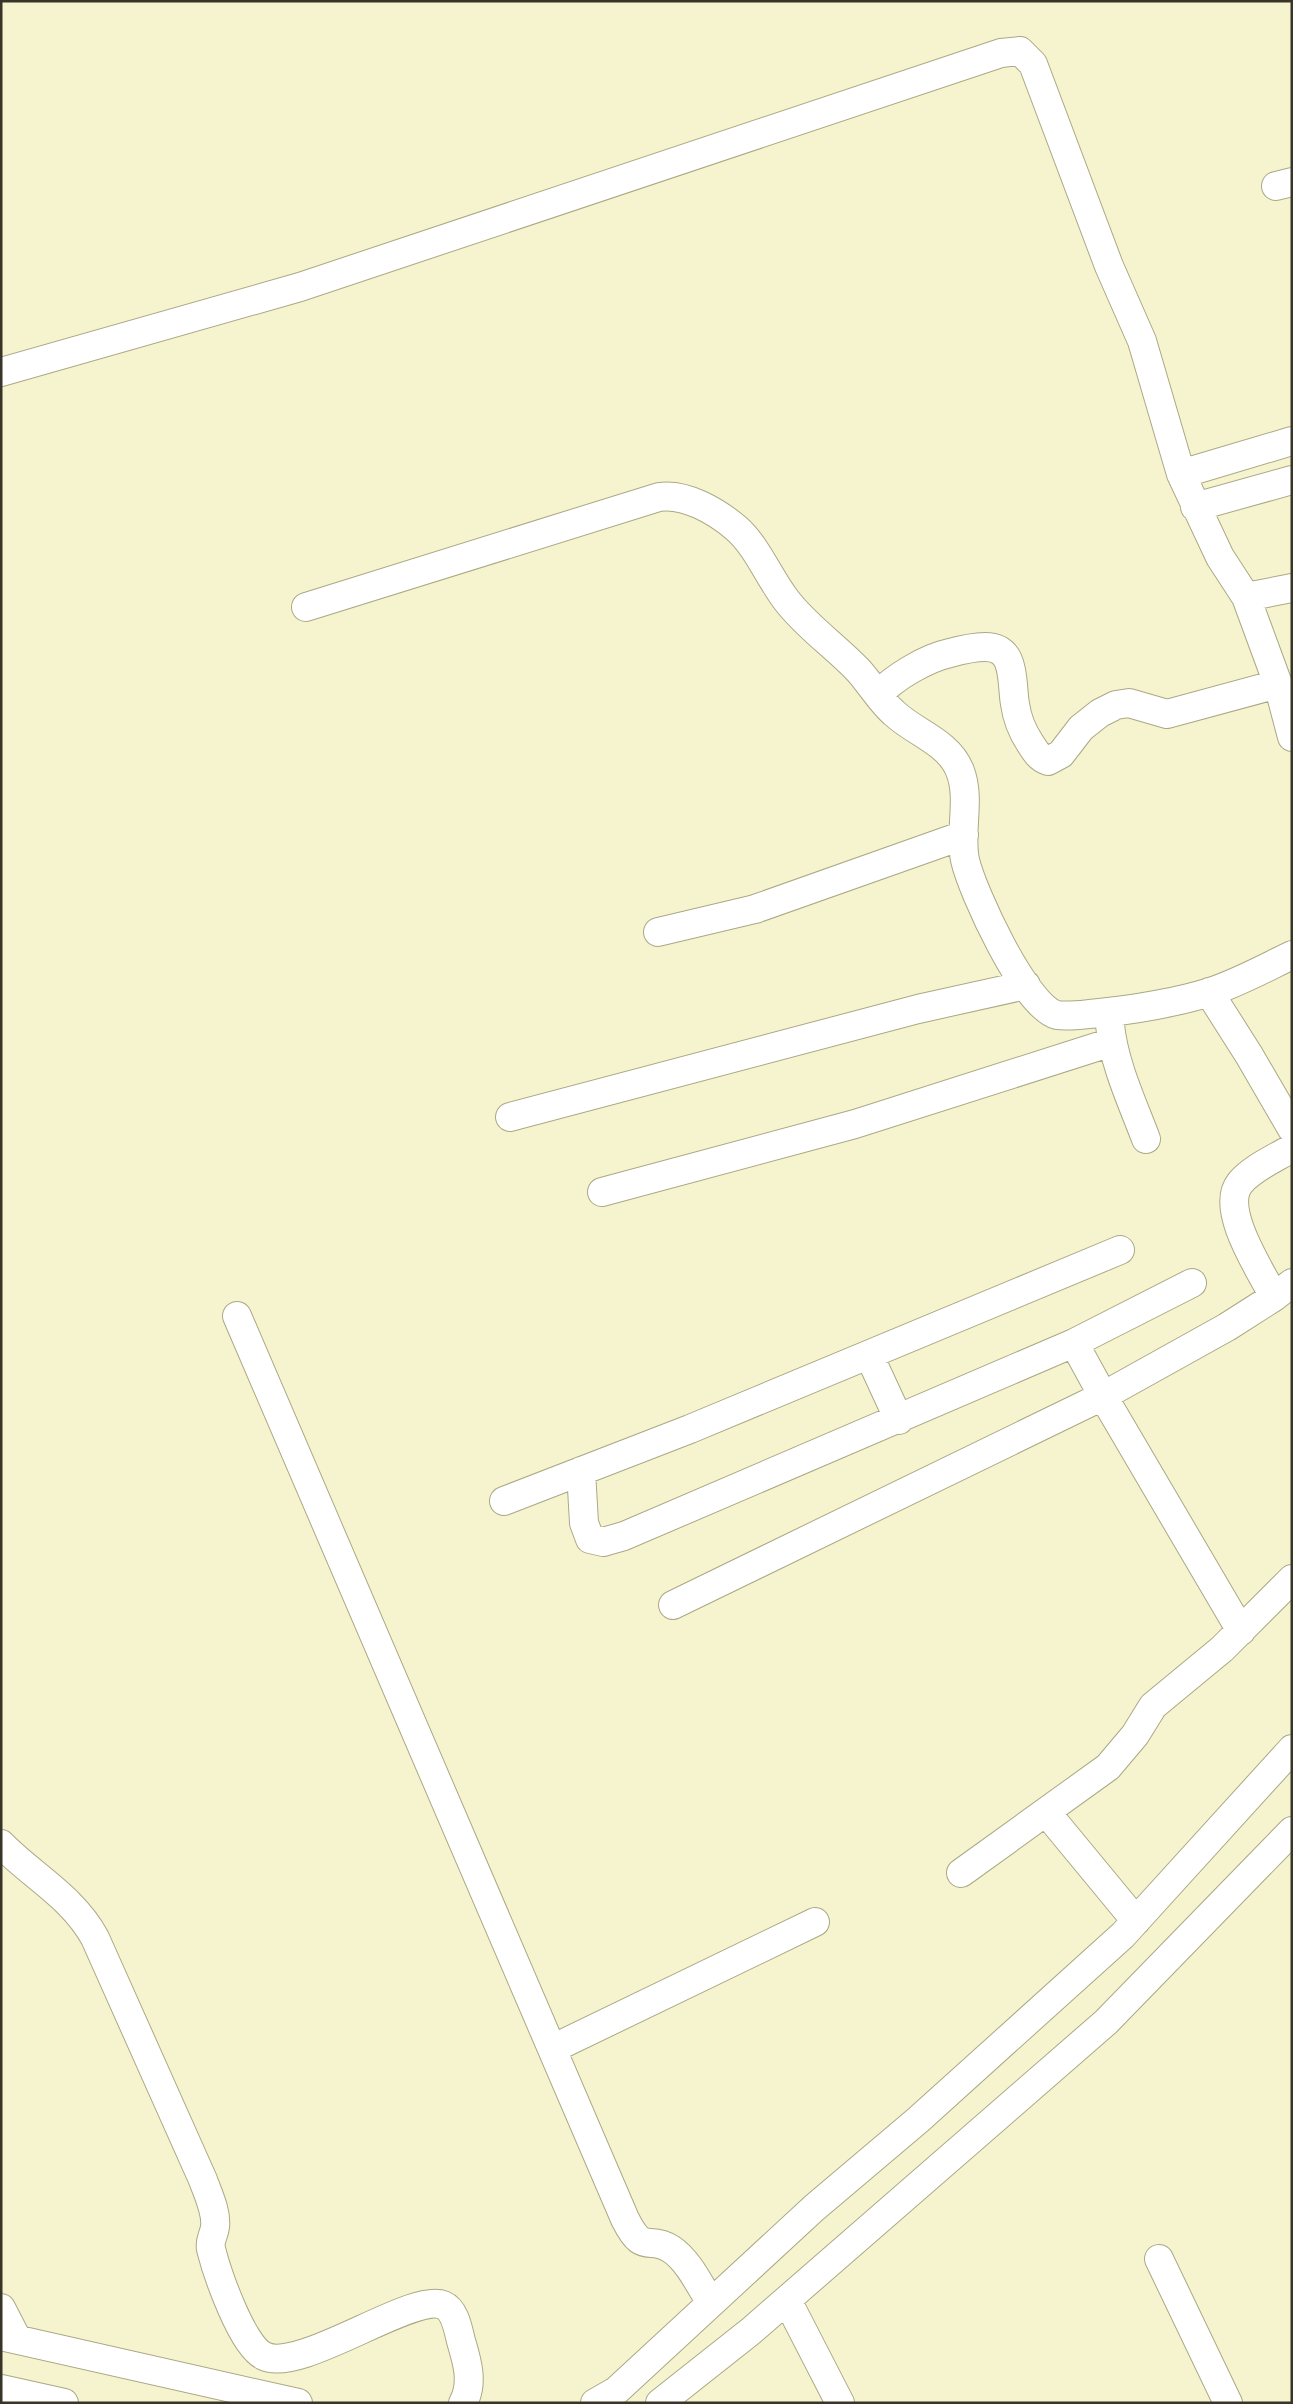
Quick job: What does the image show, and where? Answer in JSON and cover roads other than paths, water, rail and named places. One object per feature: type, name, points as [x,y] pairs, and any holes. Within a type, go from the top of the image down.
[{"type":"street","points":[[1,372],[300,287],[1001,53],[1020,51],[1033,64],[1109,266],[1142,341],[1181,474],[1220,557],[1246,597],[1278,684],[1292,737]]},
{"type":"street","points":[[1181,474],[1292,441]]},
{"type":"street","points":[[1195,507],[1292,480]]},
{"type":"street","points":[[306,607],[672,495],[687,500],[716,514],[737,528],[798,614],[858,670],[892,712],[953,758],[960,770],[964,784],[965,859],[974,888],[1006,955],[1035,1000],[1046,1010],[1057,1015],[1109,1012],[1209,992],[1292,955]]},
{"type":"street","points":[[1246,597],[1292,588]]},
{"type":"street","points":[[878,695],[894,680],[944,654],[985,647],[998,650],[1005,656],[1013,672],[1014,702],[1022,731],[1038,755],[1048,761],[1061,754],[1081,728],[1100,713],[1116,705],[1129,703],[1154,712],[1167,714],[1278,684]]},
{"type":"street","points":[[658,932],[755,909],[964,835]]},
{"type":"street","points":[[510,1117],[918,1009],[1026,985]]},
{"type":"street","points":[[1209,992],[1249,1055],[1292,1129]]},
{"type":"street","points":[[1109,1012],[1112,1042],[1127,1091],[1146,1140]]},
{"type":"street","points":[[602,1192],[855,1124],[1112,1042]]},
{"type":"street","points":[[673,1605],[1015,1441],[1103,1396],[1220,1331],[1283,1290],[1239,1227],[1233,1200],[1242,1180],[1292,1148]]},
{"type":"street","points":[[504,1501],[869,1355],[1120,1250]]},
{"type":"street","points":[[581,1471],[586,1533],[590,1539],[602,1542],[624,1536],[899,1420],[1074,1343],[1192,1283]]},
{"type":"street","points":[[237,1316],[632,2232],[639,2240],[646,2244],[664,2246],[678,2254],[711,2303]]},
{"type":"street","points":[[1074,1343],[1241,1631]]},
{"type":"street","points":[[869,1355],[899,1420]]},
{"type":"street","points":[[961,1873],[1108,1767],[1135,1735],[1153,1706],[1222,1649],[1292,1579]]},
{"type":"street","points":[[595,2403],[616,2391],[814,2208],[926,2113],[1136,1921],[1292,1750]]},
{"type":"street","points":[[1046,1812],[1136,1921]]},
{"type":"street","points":[[660,2403],[787,2300],[1106,2022],[1292,1831]]},
{"type":"street","points":[[1,1844],[69,1902],[86,1921],[203,2180],[215,2219],[210,2247],[247,2340],[264,2356],[291,2358],[418,2306],[442,2304],[448,2308],[455,2321],[467,2360],[470,2384],[463,2403]]},
{"type":"street","points":[[552,2049],[815,1922]]},
{"type":"street","points":[[1159,2259],[1228,2403]]},
{"type":"street","points":[[787,2300],[840,2403]]},
{"type":"street","points":[[1,2308],[9,2338],[298,2403]]},
{"type":"street","points":[[1,2389],[64,2403]]}]
